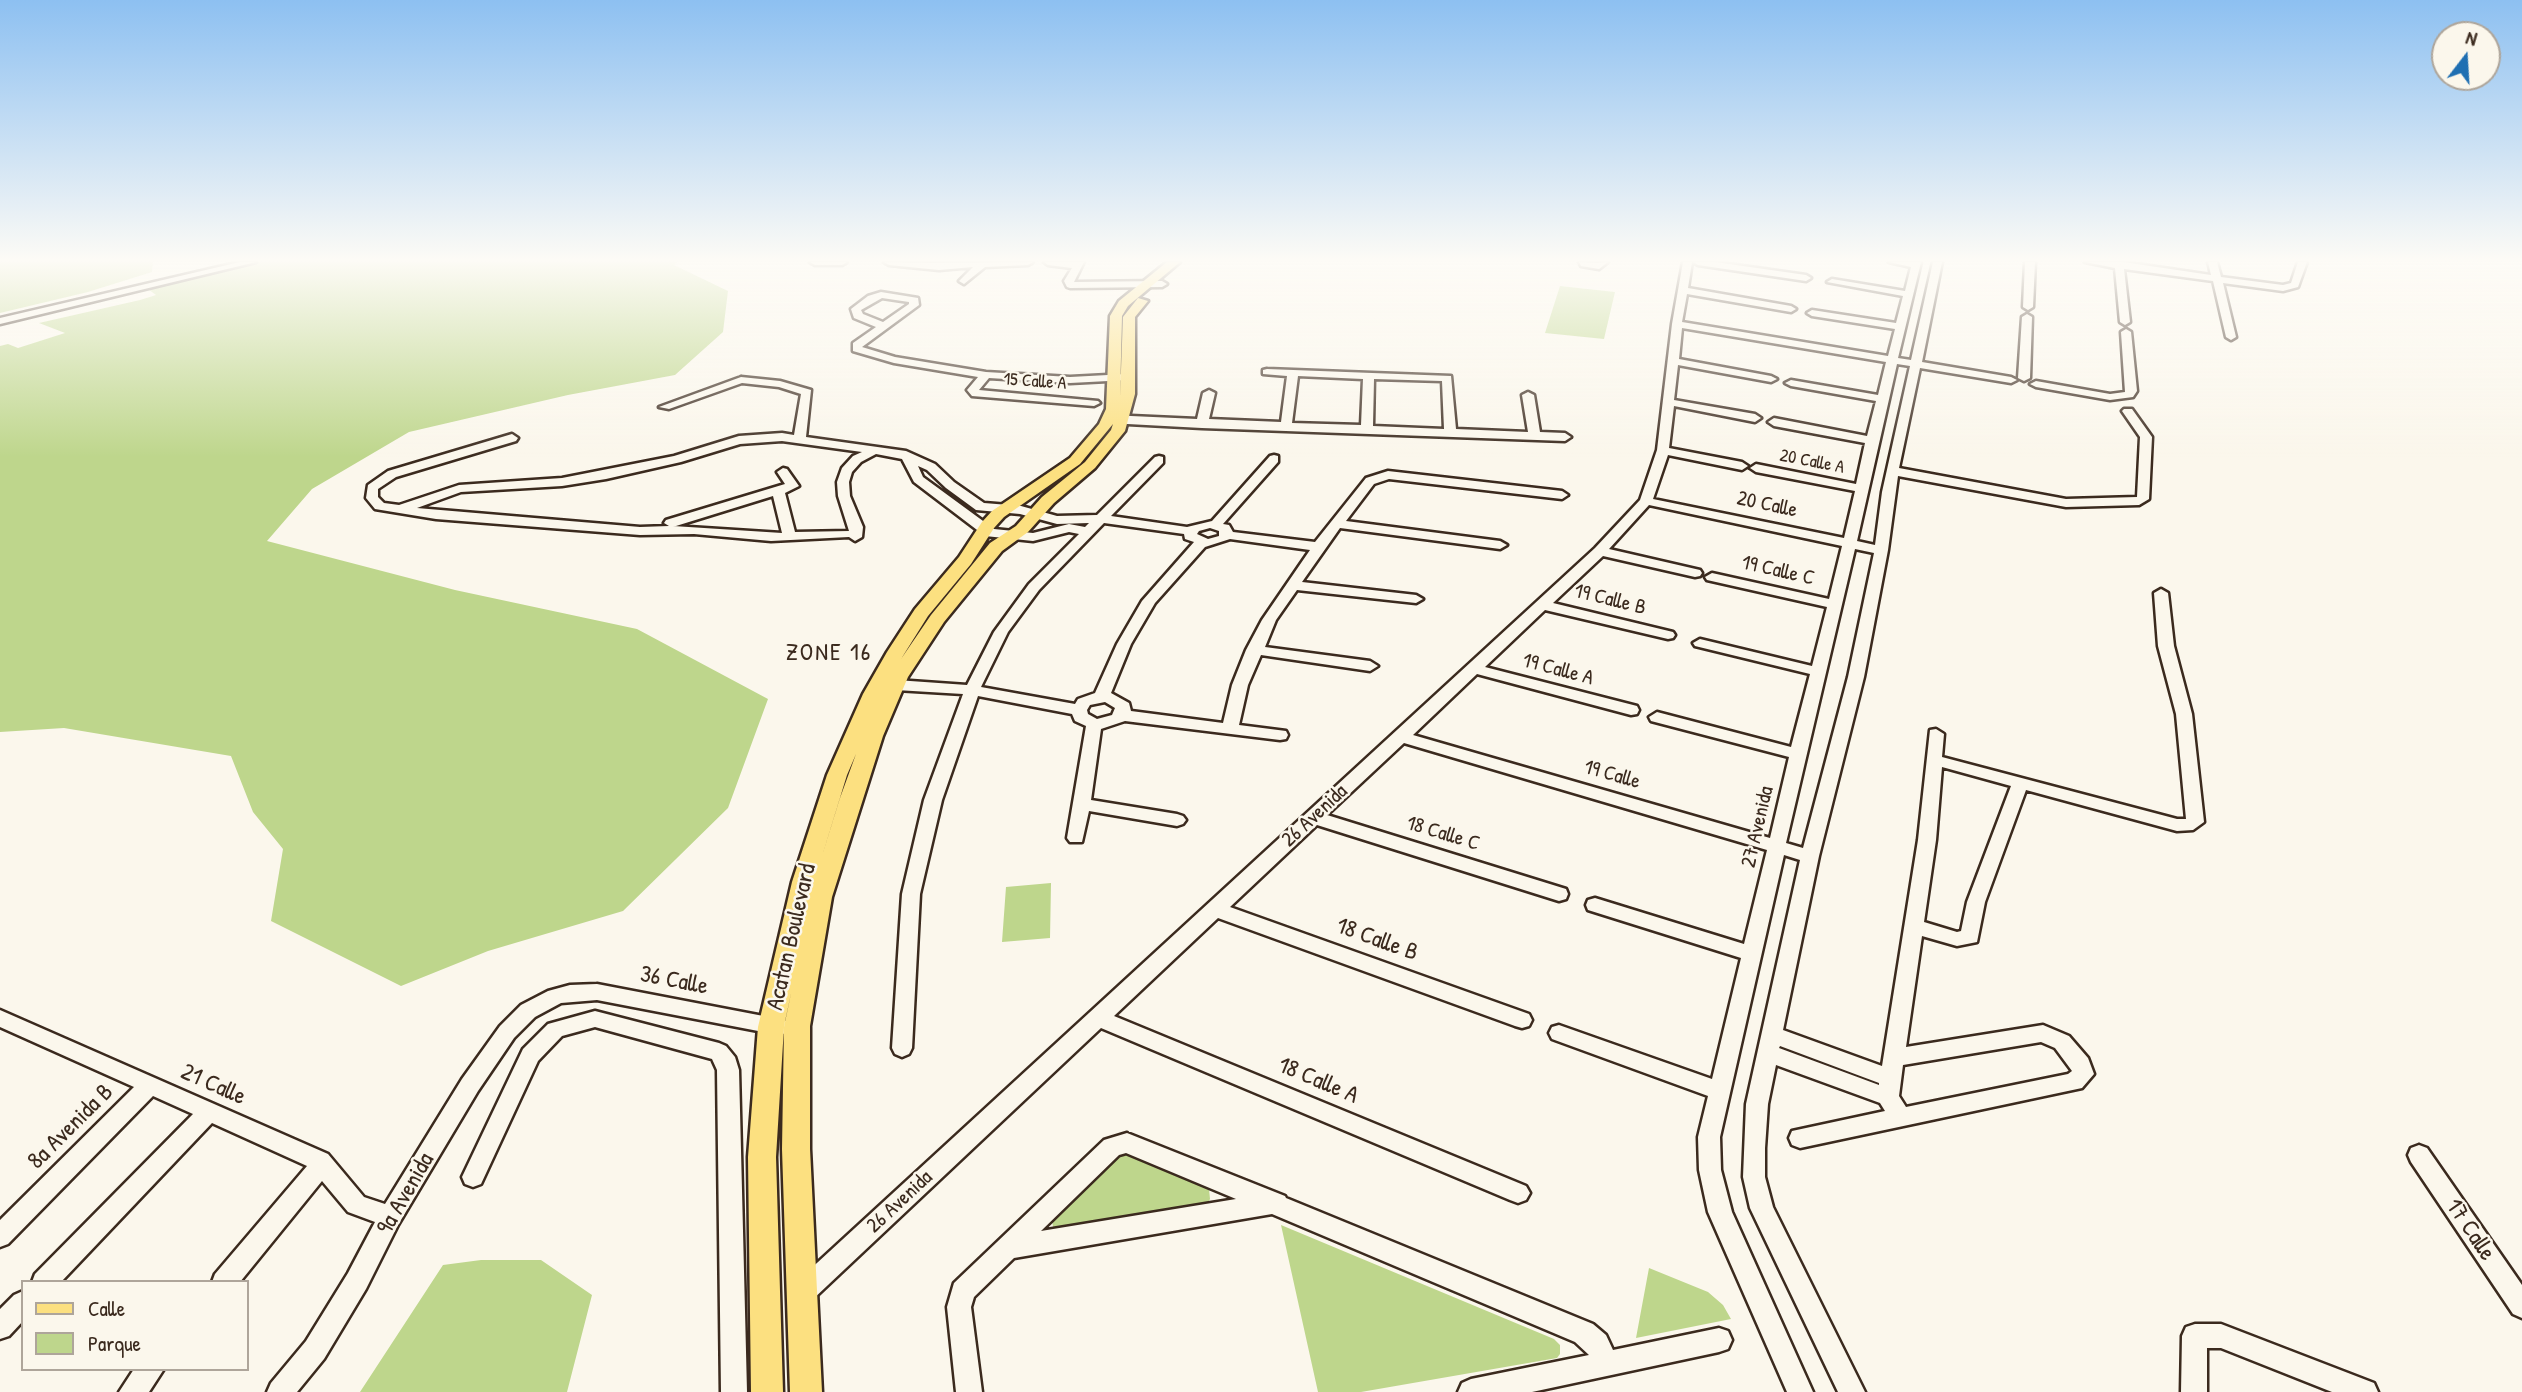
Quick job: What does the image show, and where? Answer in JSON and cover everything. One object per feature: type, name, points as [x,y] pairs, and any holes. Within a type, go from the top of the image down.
[{"type":"main road","points":[[1035,515],[1112,441],[1115,420],[1113,409],[1122,378],[1128,327]]},
{"type":"main road","points":[[1006,510],[1074,461],[1115,420]]},
{"type":"main road","name":"Acatan Boulevard","points":[[766,1392],[762,1157],[784,1026],[803,883],[837,775],[873,694],[921,613],[965,560],[995,516],[1006,510]]},
{"type":"main road","name":"Acatan Boulevard","points":[[806,1392],[796,1149],[784,1026],[851,798],[873,736],[896,685],[937,618],[987,558],[1035,515]]},
{"type":"main road","points":[[987,558],[1033,537]]},
{"type":"street","points":[[883,327],[857,345],[857,349],[894,360],[986,375],[1070,380],[1122,378]]},
{"type":"street","name":"26 Avenida","points":[[802,1293],[1543,605],[1600,551],[1646,501],[1663,450],[1677,327]]},
{"type":"street","points":[[1695,327],[2017,379]]},
{"type":"street","name":"27 Avenida","points":[[1800,1392],[1728,1234],[1714,1191],[1709,1137],[1900,327]]},
{"type":"street","points":[[1852,1392],[1769,1224],[1757,1192],[1754,1149],[1757,1104],[1810,856],[1856,677],[1881,550],[1893,471],[1923,327]]},
{"type":"street","points":[[2025,327],[2017,379],[2021,386],[2036,384],[2110,397],[2125,396],[2131,391],[2125,327]]},
{"type":"street","points":[[2228,327],[2231,337]]},
{"type":"street","points":[[1673,361],[1770,379]]},
{"type":"street","points":[[1267,372],[1447,378],[1450,432]]},
{"type":"street","points":[[1286,427],[1293,373]]},
{"type":"street","name":"15 Calle A","points":[[986,375],[973,390],[974,393],[982,396],[1094,403]]},
{"type":"street","points":[[1367,430],[1369,375]]},
{"type":"street","points":[[665,407],[741,380],[788,386],[807,392],[800,438]]},
{"type":"street","points":[[1791,383],[1883,400]]},
{"type":"street","points":[[1202,424],[1209,393]]},
{"type":"street","points":[[1528,396],[1535,436]]},
{"type":"street","points":[[1669,402],[1755,418]]},
{"type":"street","points":[[1893,471],[2066,503],[2139,501],[2143,499],[2146,437],[2129,411]]},
{"type":"street","points":[[1115,420],[1565,437]]},
{"type":"street","points":[[1774,422],[1872,441]]},
{"type":"street","points":[[398,510],[459,489],[562,482],[638,468],[738,440],[770,436],[888,450],[931,467],[950,485],[982,507],[1057,520],[1103,519],[1220,541],[1227,535],[1319,547]]},
{"type":"street","points":[[512,438],[380,480],[372,488],[372,498],[380,506],[436,515],[640,531],[681,526],[793,486],[783,472]]},
{"type":"street","points":[[681,526],[790,537],[851,535],[856,527],[844,496],[842,482],[846,471],[857,459],[875,450]]},
{"type":"street","points":[[1663,450],[1742,466]]},
{"type":"street","points":[[908,458],[918,479],[996,535],[1033,537],[1060,529],[1090,532]]},
{"type":"street","points":[[1216,524],[1274,459]]},
{"type":"street","points":[[902,1048],[911,894],[933,800],[972,690],[1002,632],[1034,587],[1159,460]]},
{"type":"street","name":"20 Calle A","points":[[1756,468],[1861,489]]},
{"type":"street","points":[[1230,727],[1240,685],[1269,620],[1319,547],[1370,481],[1382,476],[1562,495]]},
{"type":"street","points":[[778,492],[790,537]]},
{"type":"street","name":"20 Calle","points":[[1646,501],[1881,550]]},
{"type":"street","points":[[1033,537],[1057,520]]},
{"type":"street","points":[[1101,697],[1124,644],[1149,601],[1196,537],[1198,526],[1216,524],[1224,528],[1227,535]]},
{"type":"street","points":[[1337,524],[1500,545]]},
{"type":"street","points":[[1600,551],[1695,573]]},
{"type":"street","name":"19 Calle C","points":[[1712,577],[1835,605]]},
{"type":"street","points":[[1293,585],[1416,599]]},
{"type":"street","points":[[1934,760],[2177,825],[2187,826],[2195,822],[2184,714],[2166,646],[2161,593]]},
{"type":"street","name":"19 Calle B","points":[[1543,605],[1668,635]]},
{"type":"street","points":[[1700,643],[1819,672]]},
{"type":"street","points":[[1254,650],[1370,666]]},
{"type":"street","name":"19 Calle A","points":[[1474,669],[1631,710]]},
{"type":"street","points":[[896,685],[972,690],[1079,710]]},
{"type":"street","points":[[1079,710],[1089,699],[1101,697],[1120,702],[1123,706],[1121,715]]},
{"type":"street","points":[[1079,710],[1081,717],[1094,724],[1107,723],[1121,715],[1280,735]]},
{"type":"street","points":[[1657,717],[1798,754]]},
{"type":"street","points":[[1076,838],[1094,724]]},
{"type":"street","points":[[1901,1117],[1891,1077],[1927,841],[1936,734]]},
{"type":"street","name":"19 Calle","points":[[1402,737],[1810,856]]},
{"type":"street","points":[[1914,926],[1957,939],[1968,939],[1972,935],[1976,902],[2021,782]]},
{"type":"street","points":[[1081,804],[1177,820]]},
{"type":"street","name":"18 Calle C","points":[[1313,817],[1559,894]]},
{"type":"street","points":[[1595,905],[1751,954]]},
{"type":"street","name":"18 Calle B","points":[[1214,909],[1522,1020]]},
{"type":"street","name":"36 Calle","points":[[541,1003],[570,993],[597,992],[784,1026]]},
{"type":"street","name":"9a Avenida","points":[[280,1392],[315,1350],[357,1281],[390,1217],[496,1047],[516,1021],[541,1003]]},
{"type":"street","name":"21 Calle","points":[[0,1018],[322,1164],[356,1205],[390,1217]]},
{"type":"street","name":"18 Calle A","points":[[1098,1018],[1518,1193]]},
{"type":"street","points":[[473,1177],[530,1055],[555,1030],[595,1019],[719,1052],[724,1057],[727,1070],[734,1392]]},
{"type":"street","points":[[1559,1033],[1719,1091]]},
{"type":"street","points":[[1770,1044],[1891,1077],[2043,1033],[2062,1042],[2083,1069],[2080,1079],[2074,1082],[1800,1138]]},
{"type":"street","name":"8a Avenida B","points":[[0,1236],[150,1085]]},
{"type":"street","points":[[46,1280],[209,1112]]},
{"type":"street","points":[[969,1392],[960,1299],[968,1284],[1112,1147],[1120,1144],[1133,1144],[1584,1332],[1597,1344],[1606,1362]]},
{"type":"street","name":"17 Calle","points":[[2419,1155],[2522,1306]]},
{"type":"street","points":[[226,1280],[322,1164]]},
{"type":"street","points":[[1006,1248],[1277,1203]]},
{"type":"street","points":[[0,1327],[21,1305]]},
{"type":"street","points":[[2194,1392],[2195,1336],[2221,1336],[2365,1392]]},
{"type":"street","points":[[1471,1392],[1719,1340]]},
{"type":"street","points":[[132,1392],[149,1371]]},
{"type":"green space","points":[[49,327],[724,327],[723,332],[675,375],[568,395],[409,432],[312,489],[267,541],[455,590],[637,629],[768,699],[728,808],[623,911],[488,951],[401,986],[271,921],[283,849],[253,812],[231,756],[64,728],[0,732],[0,346],[8,344],[18,348],[65,333]]},
{"type":"green space","points":[[1547,327],[1607,327],[1604,339],[1545,333]]},
{"type":"green space","points":[[1051,883],[1050,938],[1002,942],[1006,887]]},
{"type":"green space","points":[[1127,1152],[1209,1189],[1208,1203],[1059,1229],[1053,1227],[1052,1220],[1117,1154]]},
{"type":"green space","points":[[1281,1225],[1554,1339],[1560,1345],[1560,1354],[1557,1358],[1361,1392],[1318,1392]]},
{"type":"green space","points":[[481,1260],[541,1260],[592,1295],[567,1392],[360,1392],[443,1265]]},
{"type":"green space","points":[[1649,1268],[1708,1292],[1723,1305],[1731,1319],[1636,1338]]},
{"type":"district","name":"ZONE 16","points":[[829,654]]}]
